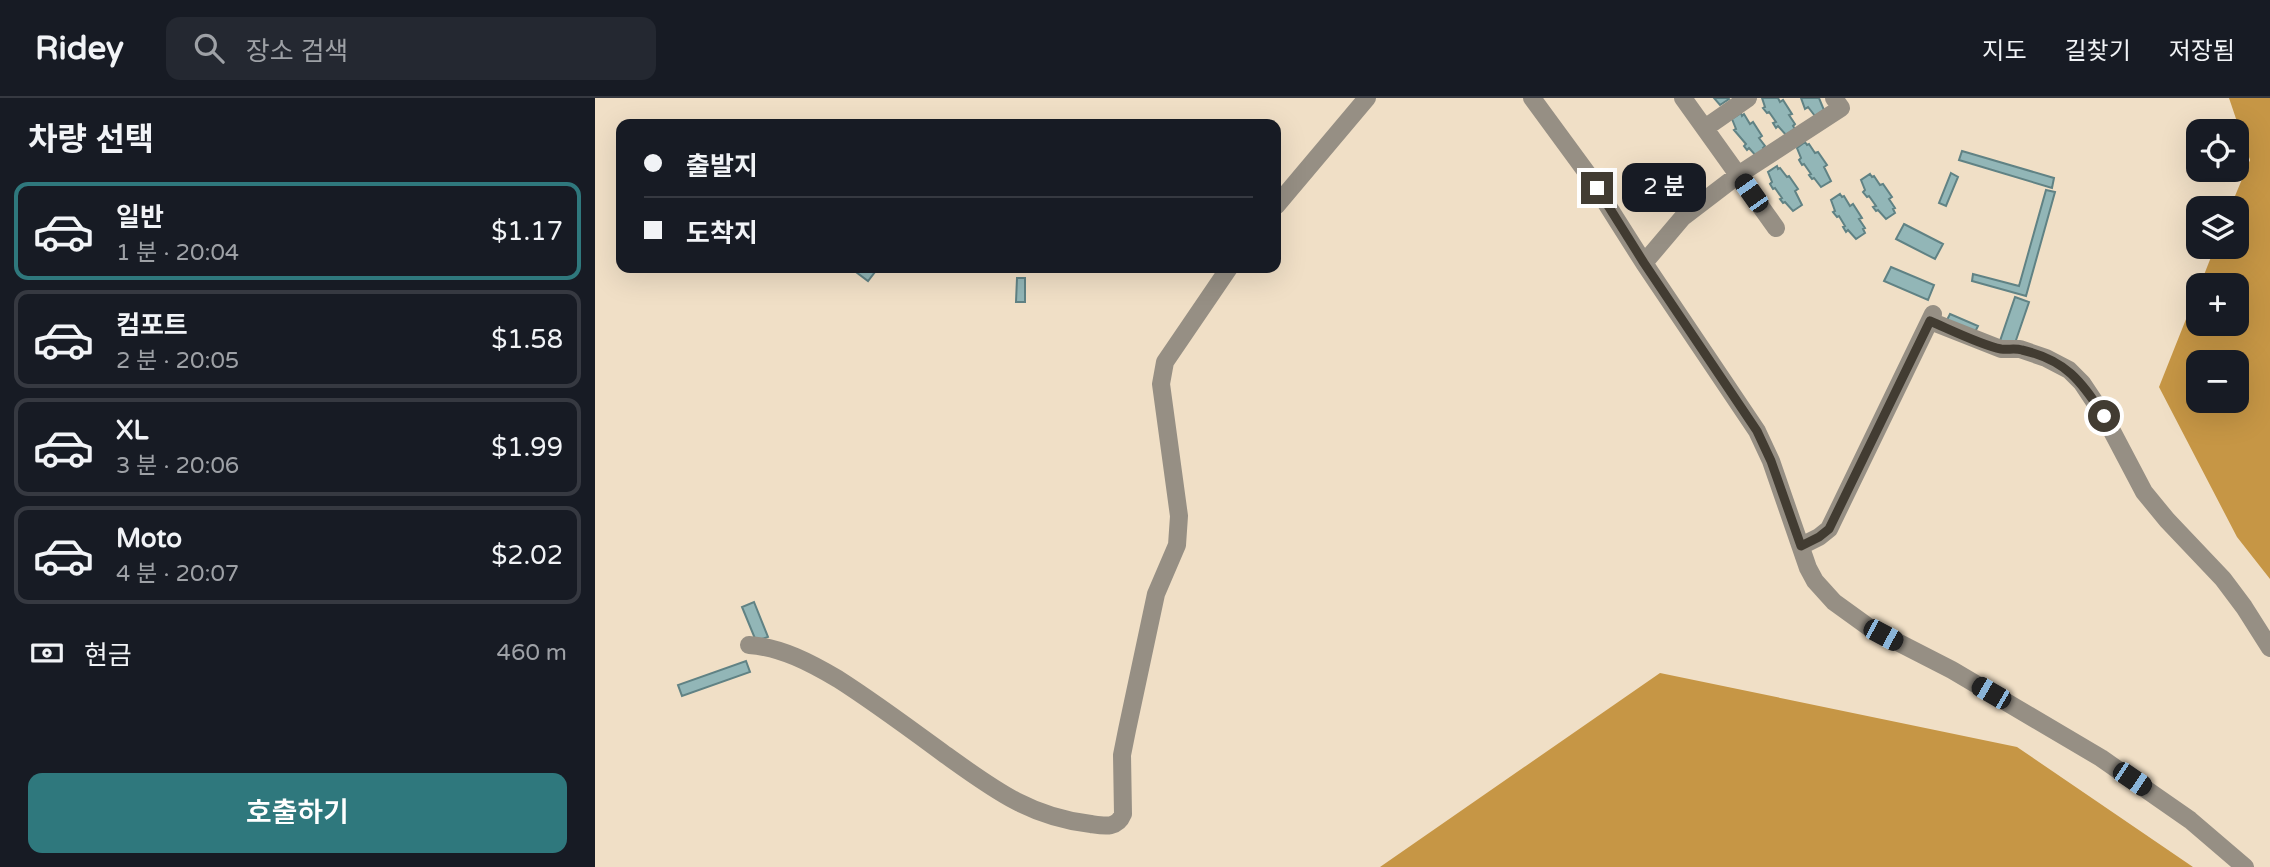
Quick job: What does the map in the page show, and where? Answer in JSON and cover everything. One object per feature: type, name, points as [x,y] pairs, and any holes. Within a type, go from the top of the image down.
[{"type":"street","points":[[1281,200],[1367,98]]},
{"type":"street","points":[[1532,98],[1587,173],[1757,431],[1771,461],[1808,568],[1815,581],[1834,602],[1870,628],[1951,670],[2101,758],[2190,820],[2245,867]]},
{"type":"street","points":[[1683,98],[1776,228]]},
{"type":"street","points":[[1705,128],[1748,98]]},
{"type":"street","points":[[1644,263],[1683,218],[1738,175],[1841,108],[1834,98]]},
{"type":"street","points":[[749,645],[768,646],[791,654],[837,678],[982,782],[1018,803],[1060,819],[1083,824],[1104,826],[1120,821],[1122,755],[1127,730],[1156,594],[1173,561],[1179,535],[1179,516],[1161,384],[1162,372],[1173,348],[1226,273]]},
{"type":"street","points":[[1801,546],[1829,529],[1931,318],[2001,349],[2021,349],[2069,370],[2082,383],[2104,416],[2144,492],[2223,579],[2245,607],[2270,648]]},
{"type":"shaded area","points":[[2229,98],[2270,98],[2270,579],[2237,537],[2159,387],[2186,319],[2186,336],[2249,336],[2249,273],[2205,273],[2210,259],[2249,259],[2249,196],[2235,196],[2241,182],[2249,182],[2249,119],[2236,119]]},
{"type":"shaded area","points":[[1660,673],[2017,747],[2193,867],[1380,867]]},
{"type":"building","points":[[1714,98],[1728,98],[1729,99],[1720,105]]},
{"type":"building","points":[[1762,98],[1778,98],[1780,102],[1783,100],[1792,114],[1789,115],[1795,129],[1786,135],[1778,126],[1776,128],[1773,123],[1776,122],[1763,108]]},
{"type":"building","points":[[1801,98],[1819,98],[1824,110],[1815,116],[1808,107],[1805,109]]},
{"type":"building","points":[[1741,113],[1750,124],[1753,122],[1762,136],[1759,138],[1765,151],[1757,157],[1749,148],[1747,150],[1744,146],[1746,144],[1734,130],[1736,129],[1732,119]]},
{"type":"building","points":[[1805,142],[1815,153],[1818,152],[1827,165],[1824,167],[1831,181],[1821,187],[1799,160],[1801,158],[1797,148]]},
{"type":"building","points":[[1962,151],[2054,178],[2052,188],[1959,160]]},
{"type":"building","points":[[1777,166],[1789,176],[1798,189],[1795,191],[1802,205],[1793,211],[1783,203],[1770,184],[1772,182],[1768,172]]},
{"type":"building","points":[[1951,173],[1958,177],[1946,206],[1939,203]]},
{"type":"building","points":[[1870,174],[1880,185],[1883,184],[1892,197],[1889,199],[1895,213],[1886,219],[1876,211],[1873,207],[1876,206],[1863,192],[1865,190],[1861,180]]},
{"type":"building","points":[[2046,190],[2055,192],[2026,296],[1972,281],[1973,274],[2019,286]]},
{"type":"building","points":[[1840,194],[1850,206],[1853,204],[1862,218],[1859,219],[1865,233],[1856,239],[1848,230],[1846,232],[1839,216],[1833,212],[1835,211],[1831,200]]},
{"type":"building","points":[[1904,224],[1943,244],[1935,259],[1896,239]]},
{"type":"building","points":[[1891,267],[1934,285],[1928,300],[1884,281]]},
{"type":"building","points":[[857,273],[874,273],[868,281]]},
{"type":"building","points":[[1017,278],[1025,278],[1025,302],[1016,302]]},
{"type":"building","points":[[2015,297],[2029,302],[2014,346],[2000,341]]},
{"type":"building","points":[[1950,314],[1978,326],[1974,334],[1946,322]]},
{"type":"building","points":[[754,602],[768,637],[756,641],[742,607]]},
{"type":"building","points":[[746,661],[750,672],[682,696],[678,685]]},
{"type":"route","points":[[1597,188],[1757,431],[1771,461],[1801,546],[1829,529],[1930,321],[2001,349],[2021,349],[2069,370],[2082,383],[2104,416]]}]
